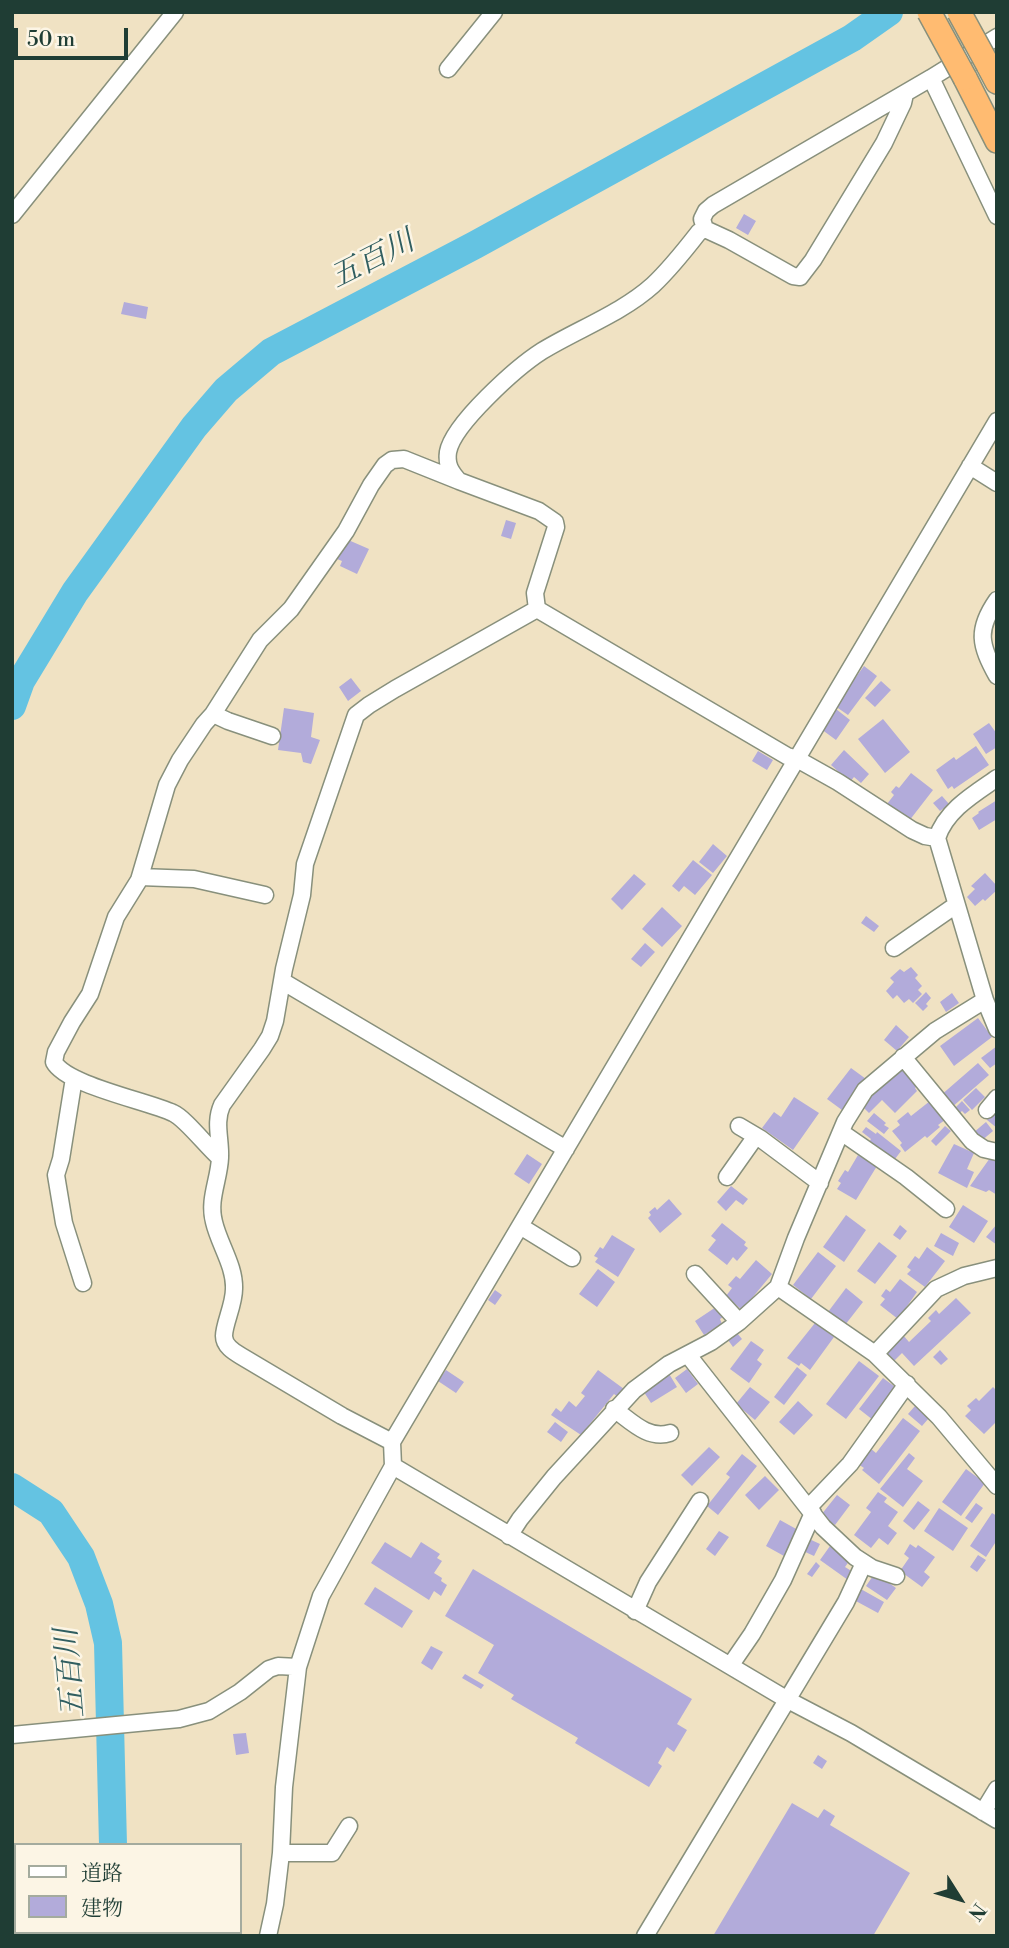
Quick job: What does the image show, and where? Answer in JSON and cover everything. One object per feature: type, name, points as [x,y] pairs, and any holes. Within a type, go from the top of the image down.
[{"type":"highway","points":[[929,12],[997,141]]},
{"type":"highway","points":[[959,12],[992,74]]},
{"type":"street","points":[[12,215],[175,12]]},
{"type":"street","points":[[448,69],[495,12]]},
{"type":"street","points":[[905,93],[884,143],[800,277],[793,276],[705,229],[702,219],[713,205],[997,37]]},
{"type":"street","points":[[931,78],[997,216]]},
{"type":"street","points":[[459,481],[449,467],[448,452],[451,443],[457,432],[492,393],[542,352],[653,285],[699,232],[705,229]]},
{"type":"street","points":[[268,1936],[275,1905],[281,1853],[284,1787],[298,1667],[321,1596],[393,1466],[392,1441],[997,421]]},
{"type":"street","points":[[220,1158],[176,1114],[74,1079],[57,1069],[54,1062],[56,1052],[90,994],[116,917],[140,877],[167,785],[180,760],[260,640],[291,609],[346,531],[371,485],[385,465],[392,460],[404,459],[539,511],[555,522],[556,527],[536,593],[537,609],[787,756],[797,758],[912,830],[937,838]]},
{"type":"street","points":[[970,466],[997,483]]},
{"type":"street","points":[[996,671],[986,652],[982,631],[986,617],[997,600]]},
{"type":"street","points":[[392,1441],[342,1416],[241,1356],[226,1342],[224,1337],[234,1288],[232,1272],[217,1236],[213,1218],[213,1194],[220,1158],[217,1118],[270,1036],[302,895],[305,864],[356,715],[537,609]]},
{"type":"street","points":[[213,714],[272,736]]},
{"type":"street","points":[[997,778],[953,811],[937,838],[985,1000],[997,1029]]},
{"type":"street","points":[[140,877],[194,879],[265,895]]},
{"type":"street","points":[[894,948],[956,905]]},
{"type":"street","points":[[282,981],[566,1149]]},
{"type":"street","points":[[509,1536],[554,1477],[614,1409],[646,1379],[711,1342],[739,1322],[778,1287],[841,1132],[865,1090],[935,1031],[985,1000]]},
{"type":"street","points":[[903,1057],[972,1142],[997,1152]]},
{"type":"street","points":[[74,1079],[56,1175],[64,1223],[83,1283]]},
{"type":"street","points":[[739,1126],[820,1182]]},
{"type":"street","points":[[841,1132],[906,1177],[946,1209]]},
{"type":"street","points":[[727,1177],[756,1136]]},
{"type":"street","points":[[520,1226],[572,1258]]},
{"type":"street","points":[[874,1354],[936,1289],[964,1276],[997,1268]]},
{"type":"street","points":[[695,1274],[739,1322]]},
{"type":"street","points":[[778,1287],[874,1354],[939,1417],[997,1486]]},
{"type":"street","points":[[688,1355],[810,1510],[841,1545],[864,1563],[895,1576]]},
{"type":"street","points":[[730,1666],[783,1580],[810,1510],[856,1457],[907,1384]]},
{"type":"street","points":[[614,1409],[648,1433],[662,1436],[670,1433]]},
{"type":"street","points":[[393,1466],[635,1611],[786,1699],[851,1733],[990,1816],[997,1789]]},
{"type":"street","points":[[635,1611],[648,1582],[700,1501]]},
{"type":"street","points":[[645,1936],[846,1602],[864,1563]]},
{"type":"street","points":[[12,1735],[179,1720],[209,1711],[240,1692],[269,1669],[278,1666],[298,1667]]},
{"type":"street","points":[[281,1853],[332,1853],[349,1826]]},
{"type":"building","points":[[744,214],[756,221],[748,235],[736,228]]},
{"type":"building","points":[[124,302],[148,307],[146,319],[121,314]]},
{"type":"building","points":[[506,520],[516,523],[511,539],[501,536]]},
{"type":"building","points":[[346,539],[369,549],[357,574],[340,566],[342,561],[337,559]]},
{"type":"building","points":[[864,666],[877,676],[848,715],[835,706]]},
{"type":"building","points":[[351,678],[361,691],[348,701],[339,687]]},
{"type":"building","points":[[881,681],[891,690],[875,707],[865,698]]},
{"type":"building","points":[[284,708],[314,713],[311,737],[320,740],[311,764],[303,762],[301,753],[278,750]]},
{"type":"building","points":[[836,709],[850,720],[836,740],[821,729]]},
{"type":"building","points":[[883,719],[910,752],[885,773],[858,739]]},
{"type":"building","points":[[989,723],[997,734],[997,747],[986,754],[973,734]]},
{"type":"building","points":[[976,746],[989,765],[954,789],[952,786],[948,789],[936,770]]},
{"type":"building","points":[[844,750],[869,774],[861,783],[854,777],[850,782],[831,765]]},
{"type":"building","points":[[758,751],[773,760],[767,770],[752,761]]},
{"type":"building","points":[[911,773],[933,790],[909,821],[887,804],[894,795],[891,792],[896,786],[899,788]]},
{"type":"building","points":[[942,796],[949,804],[940,811],[933,803]]},
{"type":"building","points":[[997,800],[997,819],[979,830],[972,818]]},
{"type":"building","points":[[713,844],[727,856],[713,873],[699,862]]},
{"type":"building","points":[[693,860],[712,875],[695,895],[684,886],[679,892],[672,886]]},
{"type":"building","points":[[985,873],[997,886],[997,890],[975,906],[967,897],[975,889],[971,886]]},
{"type":"building","points":[[634,874],[646,884],[622,910],[611,899]]},
{"type":"building","points":[[662,907],[682,926],[662,947],[642,929]]},
{"type":"building","points":[[866,916],[879,926],[874,932],[861,923]]},
{"type":"building","points":[[645,943],[655,952],[641,967],[631,959]]},
{"type":"building","points":[[911,967],[918,975],[915,978],[922,986],[918,990],[922,994],[913,1003],[909,999],[904,1003],[897,995],[893,999],[886,991],[894,982],[890,978],[900,969],[904,972]]},
{"type":"building","points":[[926,992],[931,998],[923,1011],[915,1003]]},
{"type":"building","points":[[952,993],[959,1003],[946,1012],[940,1002]]},
{"type":"building","points":[[978,1018],[992,1037],[954,1066],[940,1046]]},
{"type":"building","points":[[896,1025],[909,1037],[897,1051],[884,1040]]},
{"type":"building","points":[[997,1046],[997,1063],[990,1068],[981,1058]]},
{"type":"building","points":[[978,1063],[989,1075],[951,1108],[940,1096]]},
{"type":"building","points":[[901,1067],[918,1085],[915,1088],[917,1091],[895,1113],[882,1100],[869,1113],[862,1106]]},
{"type":"building","points":[[851,1068],[866,1079],[842,1110],[827,1099]]},
{"type":"building","points":[[976,1088],[985,1097],[972,1110],[963,1100]]},
{"type":"building","points":[[794,1097],[819,1113],[793,1150],[762,1128],[774,1112],[781,1117]]},
{"type":"building","points":[[930,1101],[945,1120],[927,1138],[925,1136],[905,1152],[900,1145],[902,1143],[892,1131],[900,1125],[897,1121],[908,1112],[911,1116]]},
{"type":"building","points":[[962,1101],[970,1110],[965,1114],[962,1111],[958,1114],[954,1109]]},
{"type":"building","points":[[997,1107],[997,1128],[987,1120]]},
{"type":"building","points":[[874,1113],[889,1128],[884,1134],[867,1121]]},
{"type":"building","points":[[986,1122],[993,1131],[980,1142],[973,1133]]},
{"type":"building","points":[[945,1126],[951,1131],[936,1146],[931,1141]]},
{"type":"building","points":[[866,1127],[901,1151],[892,1163],[868,1144],[871,1139],[862,1132]]},
{"type":"building","points":[[954,1144],[974,1153],[967,1169],[974,1172],[967,1188],[938,1173]]},
{"type":"building","points":[[527,1154],[542,1164],[529,1184],[514,1174]]},
{"type":"building","points":[[858,1155],[877,1166],[856,1200],[837,1189],[841,1183],[838,1181],[845,1170],[848,1172]]},
{"type":"building","points":[[990,1158],[997,1160],[997,1195],[989,1190],[986,1192],[970,1186]]},
{"type":"building","points":[[731,1186],[748,1199],[743,1205],[736,1200],[726,1211],[717,1202]]},
{"type":"building","points":[[669,1199],[682,1214],[660,1233],[648,1218],[651,1215],[649,1212],[655,1207],[657,1210]]},
{"type":"building","points":[[963,1205],[988,1221],[974,1243],[949,1227]]},
{"type":"building","points":[[846,1215],[866,1230],[844,1262],[823,1247]]},
{"type":"building","points":[[722,1223],[746,1242],[744,1245],[748,1248],[737,1261],[733,1257],[727,1265],[708,1250],[716,1240],[711,1236]]},
{"type":"building","points":[[997,1224],[997,1245],[986,1237]]},
{"type":"building","points":[[900,1225],[907,1231],[900,1240],[893,1235]]},
{"type":"building","points":[[941,1233],[959,1243],[953,1256],[934,1246]]},
{"type":"building","points":[[612,1235],[635,1249],[618,1277],[595,1262],[598,1258],[594,1256],[600,1247],[603,1249]]},
{"type":"building","points":[[879,1242],[897,1256],[875,1284],[857,1271]]},
{"type":"building","points":[[927,1247],[945,1261],[925,1287],[907,1274],[911,1270],[907,1267],[915,1256],[919,1259]]},
{"type":"building","points":[[818,1252],[836,1266],[811,1299],[793,1285]]},
{"type":"building","points":[[756,1260],[772,1274],[742,1310],[726,1296],[732,1288],[728,1285],[736,1276],[740,1279]]},
{"type":"building","points":[[598,1269],[615,1282],[597,1307],[579,1294]]},
{"type":"building","points":[[900,1279],[917,1292],[898,1319],[880,1305],[885,1299],[881,1296],[886,1289],[890,1292]]},
{"type":"building","points":[[846,1288],[863,1302],[845,1325],[828,1312]]},
{"type":"building","points":[[495,1290],[502,1295],[495,1305],[488,1300]]},
{"type":"building","points":[[956,1298],[971,1313],[914,1366],[902,1353],[894,1361],[885,1352],[903,1335],[909,1342],[931,1321],[928,1318],[936,1310],[939,1314]]},
{"type":"building","points":[[716,1307],[723,1317],[720,1319],[722,1324],[704,1335],[695,1321]]},
{"type":"building","points":[[815,1323],[834,1337],[810,1370],[787,1358]]},
{"type":"building","points":[[737,1333],[742,1339],[733,1347],[728,1340]]},
{"type":"building","points":[[751,1341],[764,1350],[757,1360],[762,1364],[749,1383],[730,1369]]},
{"type":"building","points":[[940,1350],[948,1359],[941,1365],[933,1357]]},
{"type":"building","points":[[859,1361],[879,1376],[846,1419],[826,1404]]},
{"type":"building","points":[[797,1367],[807,1375],[784,1405],[774,1397]]},
{"type":"building","points":[[687,1369],[698,1384],[686,1393],[675,1378]]},
{"type":"building","points":[[446,1370],[464,1382],[456,1393],[438,1381]]},
{"type":"building","points":[[598,1370],[624,1389],[618,1397],[614,1394],[581,1435],[551,1415],[556,1408],[561,1412],[569,1401],[576,1407],[585,1396],[581,1393]]},
{"type":"building","points":[[668,1372],[677,1387],[651,1403],[642,1389]]},
{"type":"building","points":[[883,1378],[898,1389],[873,1420],[859,1409]]},
{"type":"building","points":[[750,1387],[770,1402],[755,1420],[736,1404]]},
{"type":"building","points":[[993,1387],[997,1391],[997,1421],[984,1434],[965,1416],[971,1410],[967,1406],[976,1398],[979,1401]]},
{"type":"building","points":[[798,1401],[813,1415],[794,1435],[779,1422]]},
{"type":"building","points":[[915,1406],[929,1418],[922,1426],[908,1414]]},
{"type":"building","points":[[903,1418],[920,1431],[879,1484],[858,1464],[870,1448],[876,1453]]},
{"type":"building","points":[[555,1422],[568,1432],[561,1442],[547,1432]]},
{"type":"building","points":[[709,1447],[720,1457],[692,1486],[681,1475]]},
{"type":"building","points":[[909,1453],[915,1458],[907,1469],[923,1481],[903,1507],[880,1489]]},
{"type":"building","points":[[742,1454],[757,1466],[718,1515],[707,1506],[730,1477],[726,1474]]},
{"type":"building","points":[[966,1469],[985,1483],[961,1516],[942,1502]]},
{"type":"building","points":[[765,1476],[779,1490],[759,1510],[745,1495]]},
{"type":"building","points":[[878,1492],[887,1498],[884,1502],[898,1512],[888,1526],[897,1533],[888,1545],[879,1538],[871,1548],[854,1535],[871,1512],[866,1508]]},
{"type":"building","points":[[837,1495],[850,1505],[835,1525],[821,1515]]},
{"type":"building","points":[[918,1501],[930,1510],[914,1530],[903,1521]]},
{"type":"building","points":[[976,1503],[983,1508],[972,1523],[965,1518]]},
{"type":"building","points":[[939,1508],[968,1528],[953,1551],[924,1531]]},
{"type":"building","points":[[992,1513],[997,1516],[997,1540],[986,1557],[970,1546]]},
{"type":"building","points":[[780,1520],[798,1530],[784,1556],[766,1546]]},
{"type":"building","points":[[719,1531],[729,1537],[715,1556],[706,1549]]},
{"type":"building","points":[[807,1538],[820,1544],[814,1556],[801,1550]]},
{"type":"building","points":[[385,1542],[411,1558],[421,1542],[440,1554],[437,1558],[442,1561],[434,1573],[447,1585],[441,1596],[434,1591],[429,1600],[371,1563]]},
{"type":"building","points":[[910,1544],[916,1548],[918,1545],[935,1557],[924,1572],[930,1577],[922,1587],[900,1571],[909,1558],[904,1554]]},
{"type":"building","points":[[830,1546],[850,1560],[845,1567],[853,1572],[848,1580],[820,1560]]},
{"type":"building","points":[[978,1555],[986,1560],[977,1572],[970,1567]]},
{"type":"building","points":[[816,1562],[820,1566],[812,1577],[807,1574]]},
{"type":"building","points":[[473,1569],[692,1699],[677,1724],[687,1730],[674,1752],[667,1747],[658,1763],[662,1766],[649,1787],[575,1743],[578,1738],[511,1699],[514,1695],[478,1673],[494,1645],[445,1616]]},
{"type":"building","points":[[875,1573],[896,1588],[887,1600],[866,1586]]},
{"type":"building","points":[[375,1587],[413,1611],[402,1628],[364,1604]]},
{"type":"building","points":[[859,1588],[884,1602],[878,1613],[854,1600]]},
{"type":"building","points":[[431,1646],[443,1652],[432,1670],[421,1663]]},
{"type":"building","points":[[465,1674],[484,1685],[481,1689],[462,1678]]},
{"type":"building","points":[[246,1733],[249,1753],[236,1755],[233,1734]]},
{"type":"building","points":[[818,1755],[827,1761],[822,1769],[813,1763]]},
{"type":"building","points":[[792,1803],[818,1818],[824,1809],[835,1816],[830,1825],[910,1873],[873,1936],[713,1936]]},
{"type":"waterway","name":"五百川","points":[[12,706],[21,681],[75,592],[194,427],[226,390],[271,352],[475,245],[852,38],[889,12]]},
{"type":"waterway","name":"五百川","points":[[12,1487],[51,1512],[81,1557],[99,1604],[108,1643],[113,1843]]}]
